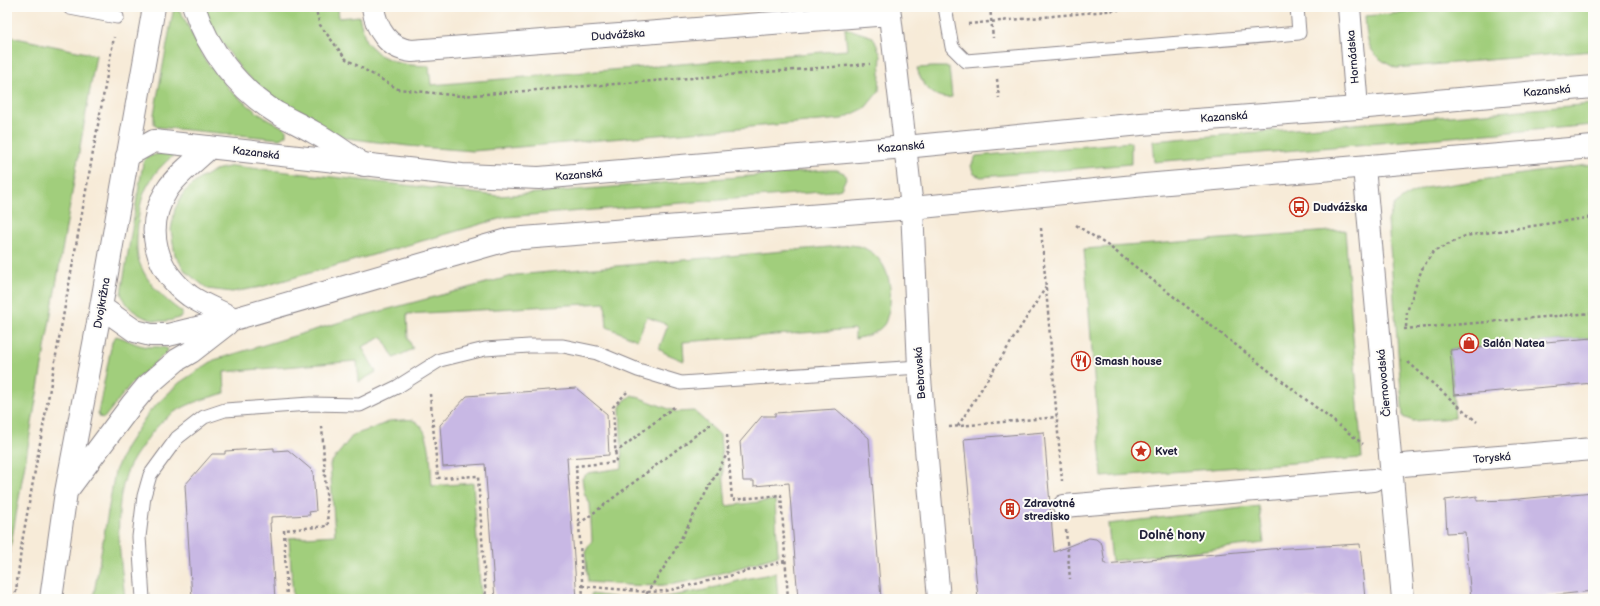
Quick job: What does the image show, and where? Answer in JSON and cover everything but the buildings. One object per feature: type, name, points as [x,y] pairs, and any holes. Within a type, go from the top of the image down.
[{"type":"street","name":"Dvojkrížna","points":[[51,599],[66,492],[101,307],[154,7]]},
{"type":"street","points":[[194,7],[197,18],[213,51],[226,68],[249,91],[276,112],[316,133],[364,165]]},
{"type":"street","name":"Dudvážska","points":[[372,7],[374,18],[379,30],[385,38],[394,46],[403,50],[412,51],[889,10],[905,147]]},
{"type":"street","name":"Hornádska","points":[[1349,7],[1357,108]]},
{"type":"street","name":"Kazanská","points":[[127,156],[154,141],[462,175],[539,178],[905,147],[1141,124],[1357,108],[1593,87]]},
{"type":"street","points":[[210,147],[176,179],[167,190],[156,217],[154,231],[156,246],[160,260],[178,285],[191,296],[234,319]]},
{"type":"street","name":"Bebravská","points":[[905,147],[912,208],[919,367],[939,599]]},
{"type":"street","points":[[101,307],[135,331],[151,335],[168,335],[234,319],[510,239],[912,208],[1145,185],[1593,147]]},
{"type":"street","name":"Čiernovodská","points":[[1364,167],[1403,599]]},
{"type":"street","points":[[66,492],[147,386],[177,360],[191,352],[234,319]]},
{"type":"street","name":"Toryská","points":[[1391,466],[1593,449]]},
{"type":"street","points":[[1064,506],[1374,480]]},
{"type":"lane","points":[[945,7],[952,47],[966,61],[1299,33],[1297,7]]},
{"type":"lane","points":[[70,8],[117,17]]},
{"type":"lane","points":[[143,599],[139,537],[144,496],[150,475],[177,438],[204,417],[225,410],[310,404],[360,405],[397,387],[440,360],[485,349],[528,346],[563,346],[597,353],[638,370],[681,383],[919,367]]},
{"type":"path","points":[[315,7],[320,25],[346,59],[398,89],[461,96],[895,62]]},
{"type":"path","points":[[990,7],[994,42]]},
{"type":"path","points":[[992,22],[1149,7]]},
{"type":"path","points":[[15,599],[22,542],[117,17]]},
{"type":"path","points":[[997,72],[999,98]]},
{"type":"path","points":[[1406,329],[1406,312],[1422,269],[1433,252],[1464,236],[1593,217]]},
{"type":"path","points":[[1076,225],[1110,248],[1366,447]]},
{"type":"path","points":[[1041,228],[1070,580]]},
{"type":"path","points":[[958,426],[1046,286]]},
{"type":"path","points":[[1400,330],[1593,313]]},
{"type":"path","points":[[1407,362],[1477,422]]},
{"type":"path","points":[[583,599],[576,466],[616,462],[613,407],[630,389]]},
{"type":"path","points":[[430,394],[438,478],[478,476],[486,599]]},
{"type":"path","points":[[615,453],[674,407]]},
{"type":"path","points":[[946,427],[1056,417]]},
{"type":"path","points":[[579,524],[713,422]]},
{"type":"path","points":[[287,599],[284,530],[328,526],[322,426]]},
{"type":"path","points":[[727,435],[732,500],[781,495],[788,599]]},
{"type":"path","points":[[643,599],[671,557],[728,452]]},
{"type":"path","points":[[582,586],[648,592],[666,591],[725,578],[785,561]]},
{"type":"green space","points":[[202,7],[338,7],[339,18],[359,16],[366,42],[380,55],[395,62],[410,65],[429,66],[431,85],[847,50],[845,28],[873,37],[881,55],[879,91],[865,108],[842,119],[473,151],[408,146],[346,138],[290,112],[242,71],[207,21]]},
{"type":"green space","points":[[1475,7],[1593,7],[1593,51],[1396,68],[1374,53],[1368,42],[1365,16]]},
{"type":"green space","points":[[175,9],[181,12],[205,60],[231,91],[259,114],[286,129],[286,135],[280,139],[157,127],[154,124],[154,114],[173,12]]},
{"type":"green space","points":[[7,36],[96,55],[7,567]]},
{"type":"green space","points":[[949,67],[952,97],[945,98],[934,94],[925,85],[917,68]]},
{"type":"green space","points":[[1593,104],[1593,125],[1154,162],[1152,141]]},
{"type":"green space","points":[[1131,142],[1131,164],[981,177],[974,174],[971,166],[976,156]]},
{"type":"green space","points":[[167,152],[176,153],[156,172],[145,190],[139,212],[137,241],[138,258],[145,274],[161,295],[182,312],[182,316],[176,319],[158,321],[145,318],[135,312],[130,308],[121,294],[143,163],[146,157]]},
{"type":"green space","points":[[1593,164],[1593,338],[1450,350],[1455,418],[1413,421],[1403,417],[1388,221],[1394,205],[1408,195],[1425,188]]},
{"type":"green space","points":[[233,166],[499,196],[826,170],[837,170],[844,173],[846,178],[841,189],[833,191],[506,217],[261,287],[232,292],[208,289],[186,272],[175,255],[171,230],[175,209],[184,192],[198,180],[215,170]]},
{"type":"green space","points":[[1345,230],[1362,458],[1102,477],[1084,249]]},
{"type":"green space","points":[[851,245],[864,248],[874,254],[885,269],[890,287],[890,305],[885,322],[872,334],[855,339],[855,329],[683,342],[684,361],[659,349],[668,325],[647,317],[637,340],[607,327],[605,303],[407,314],[408,338],[413,349],[394,358],[382,337],[362,347],[376,372],[359,382],[357,361],[224,372],[225,393],[192,403],[170,415],[151,434],[132,461],[125,478],[119,508],[119,538],[125,599],[93,599],[115,471],[126,447],[149,412],[179,383],[214,360],[344,321],[516,275]]},
{"type":"green space","points":[[116,336],[143,346],[162,347],[168,349],[167,352],[131,384],[104,418],[100,417],[98,413],[112,342]]},
{"type":"green space","points":[[632,395],[677,412],[694,411],[720,435],[726,506],[775,500],[778,556],[714,575],[674,584],[642,586],[588,582],[585,552],[592,541],[590,504],[584,493],[582,478],[588,473],[622,468],[620,407],[624,401]]},
{"type":"green space","points":[[412,420],[419,424],[424,430],[429,449],[432,486],[473,483],[481,599],[293,599],[289,538],[335,535],[330,464],[353,435],[390,421]]},
{"type":"green space","points":[[1259,506],[1264,543],[1112,561],[1108,524]]},
{"type":"green space","points":[[776,573],[778,599],[627,599],[660,598],[705,590],[745,579]]},
{"type":"green space","points":[[591,594],[627,599],[591,599]]},
{"type":"place","name":"Dudvážska","points":[[1299,207]]},
{"type":"place","name":"Salón Natea","points":[[1469,343]]},
{"type":"place","name":"Smash house","points":[[1081,361]]},
{"type":"place","name":"Kvet","points":[[1141,451]]},
{"type":"place","name":"Zdravotné stredisko","points":[[1010,509]]},
{"type":"district","name":"Dolné hony","points":[[1172,535]]}]
